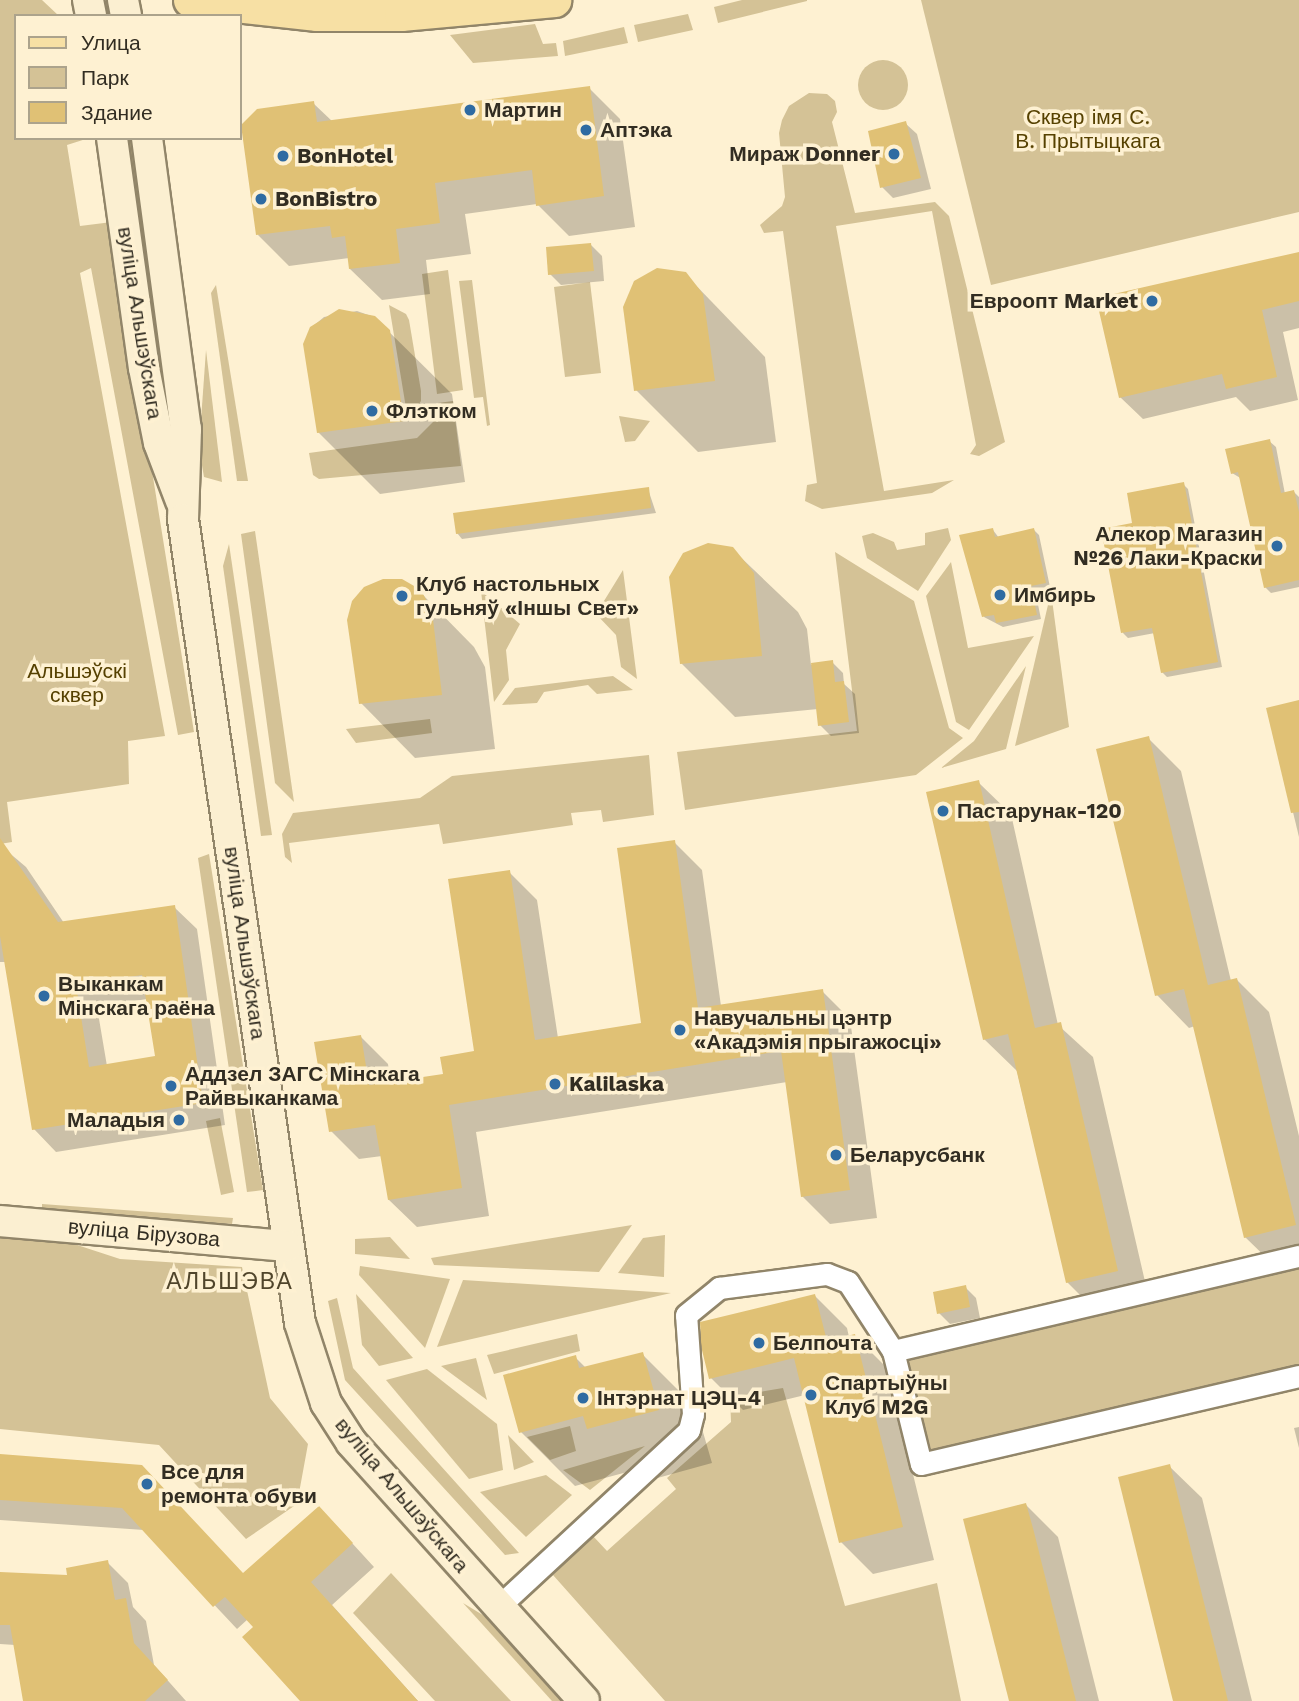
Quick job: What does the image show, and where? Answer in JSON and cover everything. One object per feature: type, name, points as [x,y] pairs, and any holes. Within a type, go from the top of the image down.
[{"type":"main road","points":[[190,0],[317,14],[401,14],[554,0]]},
{"type":"main road","name":"вуліца Альшэўскага","points":[[111,140],[144,368],[159,443],[182,503]]},
{"type":"main road","name":"вуліца Альшэўскага","points":[[147,140],[186,429],[182,503],[300,1324],[326,1403],[351,1442],[584,1701]]},
{"type":"main road","name":"вуліца Бірузова","points":[[0,1221],[288,1246]]},
{"type":"street","points":[[893,1351],[1299,1256]]},
{"type":"street","points":[[498,1607],[689,1430],[693,1414],[686,1315],[699,1301],[719,1288],[827,1274],[848,1282],[893,1351],[920,1464],[1299,1376]]},
{"type":"green space","name":"Альшэўскі сквер","points":[[0,0],[42,0],[57,14],[14,14],[14,140],[83,140],[67,145],[80,226],[112,222],[194,732],[178,735],[91,268],[80,273],[165,736],[128,741],[129,784],[7,802],[12,842],[0,844]]},
{"type":"green space","points":[[742,0],[807,1],[718,23],[714,7]]},
{"type":"green space","name":"Сквер імя С. В. Прытыцкага","points":[[921,0],[1299,0],[1299,212],[991,285]]},
{"type":"green space","points":[[688,14],[693,30],[638,42],[634,25]]},
{"type":"green space","points":[[535,24],[543,44],[556,43],[558,56],[473,63],[450,35]]},
{"type":"green space","points":[[624,27],[628,43],[565,56],[563,41]]},
{"type":"green space","points":[[883,60],[900,68],[908,85],[900,102],[883,110],[866,102],[858,85],[866,68]]},
{"type":"green space","points":[[809,93],[827,94],[835,101],[837,112],[832,122],[855,213],[935,202],[949,216],[1005,442],[979,456],[970,454],[976,445],[932,211],[836,226],[884,491],[954,480],[932,493],[822,509],[805,501],[807,485],[817,483],[783,231],[764,233],[760,225],[782,206],[785,197],[779,133],[782,120],[789,106]]},
{"type":"green space","points":[[122,140],[130,140],[161,332],[156,332]]},
{"type":"green space","points":[[448,270],[463,390],[437,394],[422,274]]},
{"type":"green space","points":[[472,280],[490,425],[487,426],[483,397],[474,398],[459,281]]},
{"type":"green space","points":[[590,282],[601,373],[565,377],[554,287]]},
{"type":"green space","points":[[216,285],[248,481],[237,481],[211,293]]},
{"type":"green space","points":[[389,305],[406,314],[409,320],[421,391],[421,401],[408,420]]},
{"type":"green space","points":[[206,350],[222,482],[204,477],[199,448]]},
{"type":"green space","points":[[453,401],[461,466],[319,479],[313,475],[309,453],[417,438],[434,421],[438,403]]},
{"type":"green space","points":[[619,416],[650,421],[635,441],[625,442]]},
{"type":"green space","points":[[948,528],[951,540],[918,591],[867,558],[862,536],[873,533],[894,542],[897,550],[925,545],[925,533]]},
{"type":"green space","points":[[255,531],[294,802],[275,783],[241,534]]},
{"type":"green space","points":[[229,544],[272,835],[261,836],[223,566]]},
{"type":"green space","points":[[835,552],[914,601],[949,728],[963,738],[916,775],[685,810],[677,752],[857,731]]},
{"type":"green space","points":[[951,562],[968,648],[1034,636],[969,730],[956,722],[926,596]]},
{"type":"green space","points":[[623,570],[637,679],[621,667],[616,635],[596,614]]},
{"type":"green space","points":[[481,591],[520,624],[506,650],[509,680],[494,702]]},
{"type":"green space","points":[[1051,592],[1069,727],[1015,746]]},
{"type":"green space","points":[[1026,666],[1006,749],[941,768],[974,741]]},
{"type":"green space","points":[[613,676],[633,690],[597,694],[588,685],[544,692],[537,703],[502,705],[515,688]]},
{"type":"green space","points":[[430,719],[432,733],[356,743],[346,729]]},
{"type":"green space","points":[[649,755],[654,815],[603,822],[601,810],[571,813],[573,825],[443,844],[439,824],[289,843],[292,863],[285,857],[282,834],[293,813],[420,798],[452,776]]},
{"type":"green space","points":[[209,854],[263,1190],[247,1192],[198,858]]},
{"type":"green space","points":[[220,1118],[234,1192],[221,1195],[206,1121]]},
{"type":"green space","points":[[42,1204],[233,1218],[232,1224],[42,1211]]},
{"type":"green space","points":[[632,1225],[599,1272],[434,1265],[431,1258]]},
{"type":"green space","points":[[665,1235],[664,1277],[618,1273],[643,1238]]},
{"type":"green space","points":[[390,1237],[410,1259],[355,1254],[355,1239]]},
{"type":"green space","points":[[0,1238],[71,1243],[120,1259],[242,1267],[270,1398],[308,1444],[297,1504],[246,1539],[159,1445],[0,1429]]},
{"type":"green space","points":[[360,1266],[450,1279],[425,1348],[359,1275]]},
{"type":"green space","points":[[1299,1266],[1299,1369],[933,1457],[906,1358]]},
{"type":"green space","points":[[463,1280],[671,1293],[437,1347]]},
{"type":"green space","points":[[356,1294],[413,1358],[379,1366],[362,1345]]},
{"type":"green space","points":[[337,1298],[353,1368],[519,1553],[505,1555],[345,1380],[328,1301]]},
{"type":"green space","points":[[577,1334],[580,1351],[494,1374],[487,1355]]},
{"type":"green space","points":[[476,1358],[487,1400],[441,1366]]},
{"type":"green space","points":[[427,1369],[497,1424],[503,1470],[469,1479],[386,1380]]},
{"type":"green space","points":[[783,1388],[845,1606],[937,1583],[961,1701],[665,1701],[553,1575],[593,1536],[607,1551],[676,1489],[667,1478],[731,1422],[730,1397]]},
{"type":"green space","points":[[570,1426],[576,1451],[550,1460],[527,1437]]},
{"type":"green space","points":[[508,1435],[534,1462],[514,1470]]},
{"type":"green space","points":[[645,1446],[590,1490],[563,1470]]},
{"type":"green space","points":[[546,1475],[572,1495],[526,1537],[480,1492]]},
{"type":"green space","points":[[391,1573],[511,1701],[435,1701],[353,1613]]},
{"type":"green space","points":[[463,1603],[501,1626],[569,1701],[552,1701]]},
{"type":"building","points":[[590,86],[604,196],[536,206],[532,170],[435,183],[440,223],[396,229],[400,263],[349,269],[345,236],[332,238],[330,226],[256,235],[242,124],[257,109],[314,101],[317,122]]},
{"type":"building","name":"Мираж Donner","points":[[906,121],[921,178],[880,188],[868,131]]},
{"type":"building","points":[[591,243],[594,271],[548,275],[546,247]]},
{"type":"building","points":[[1299,252],[1299,301],[1262,310],[1277,377],[1226,389],[1222,374],[1119,398],[1096,298]]},
{"type":"building","points":[[657,268],[686,272],[703,294],[715,381],[634,391],[623,307],[634,281]]},
{"type":"building","points":[[339,309],[375,316],[390,330],[404,421],[317,433],[303,344],[310,327]]},
{"type":"building","name":"Алекор Магазин №26 Лаки-Краски","points":[[1270,439],[1281,493],[1294,490],[1299,512],[1299,580],[1264,588],[1238,472],[1231,474],[1225,449]]},
{"type":"building","points":[[1184,482],[1218,662],[1161,673],[1152,628],[1121,633],[1101,529],[1132,523],[1127,493]]},
{"type":"building","points":[[649,487],[651,508],[456,534],[453,513]]},
{"type":"building","points":[[993,528],[995,537],[1034,528],[1046,583],[1031,586],[1037,615],[996,623],[994,615],[982,617],[959,535]]},
{"type":"building","points":[[708,543],[733,547],[754,573],[762,656],[680,664],[669,577],[683,553]]},
{"type":"building","points":[[383,579],[402,579],[421,590],[432,611],[442,695],[359,704],[347,620],[352,601],[364,587]]},
{"type":"building","points":[[833,660],[835,682],[844,681],[849,722],[818,726],[811,663]]},
{"type":"building","points":[[1299,700],[1299,812],[1291,813],[1266,708]]},
{"type":"building","points":[[1149,736],[1208,985],[1237,978],[1296,1225],[1244,1238],[1184,989],[1155,996],[1096,749]]},
{"type":"building","points":[[979,780],[1035,1028],[1061,1022],[1118,1271],[1066,1283],[1008,1034],[983,1040],[926,792]]},
{"type":"building","name":"Выканкам Мінскага раёна","points":[[0,838],[58,922],[175,905],[203,1103],[32,1130],[0,936]],"holes":[[[142,975],[155,1056],[89,1067],[76,985]]]},
{"type":"building","points":[[675,840],[698,1008],[823,989],[850,1190],[801,1197],[781,1051],[449,1105],[462,1188],[388,1200],[375,1125],[329,1132],[314,1042],[361,1035],[369,1085],[443,1074],[440,1057],[474,1051],[448,879],[510,870],[535,1040],[641,1023],[617,848]]},
{"type":"building","points":[[966,1285],[970,1307],[937,1314],[933,1292]]},
{"type":"building","points":[[815,1294],[827,1341],[855,1334],[903,1527],[839,1543],[794,1358],[709,1379],[701,1346],[700,1322]]},
{"type":"building","name":"Інтэрнат ЦЭЦ-4","points":[[643,1352],[659,1410],[587,1429],[583,1416],[519,1433],[503,1375],[576,1355],[579,1368]]},
{"type":"building","points":[[0,1454],[142,1465],[243,1573],[319,1506],[353,1543],[311,1582],[418,1701],[300,1701],[242,1637],[253,1627],[225,1597],[213,1607],[122,1508],[0,1500]]},
{"type":"building","points":[[1170,1464],[1228,1701],[1173,1701],[1118,1477]]},
{"type":"building","points":[[1026,1503],[1076,1701],[1009,1701],[963,1519]]},
{"type":"building","points":[[108,1560],[115,1600],[126,1598],[134,1643],[168,1680],[145,1701],[23,1701],[10,1625],[0,1625],[0,1572],[67,1575],[66,1568]]},
{"type":"place","name":"Мартин","points":[[470,110]]},
{"type":"place","name":"Аптэка","points":[[586,130]]},
{"type":"place","name":"Мираж Donner","points":[[894,154]]},
{"type":"place","name":"BonHotel","points":[[283,156]]},
{"type":"place","name":"BonBistro","points":[[261,199]]},
{"type":"place","name":"Евроопт Market","points":[[1152,301]]},
{"type":"place","name":"Флэтком","points":[[372,411]]},
{"type":"place","name":"Алекор Магазин №26 Лаки-Краски","points":[[1277,546]]},
{"type":"place","name":"Имбирь","points":[[1000,595]]},
{"type":"place","name":"Клуб настольных гульняў «Іншы Свет»","points":[[402,596]]},
{"type":"place","name":"Пастарунак-120","points":[[943,811]]},
{"type":"place","name":"Выканкам Мінскага раёна","points":[[44,996]]},
{"type":"place","name":"Навучальны цэнтр «Акадэмія прыгажосці»","points":[[680,1030]]},
{"type":"place","name":"Kalilaska","points":[[555,1084]]},
{"type":"place","name":"Аддзел ЗАГС Мінскага Райвыканкама","points":[[171,1086]]},
{"type":"place","name":"Маладыя","points":[[179,1120]]},
{"type":"place","name":"Беларусбанк","points":[[836,1155]]},
{"type":"place","name":"Белпочта","points":[[759,1343]]},
{"type":"place","name":"Спартыўны Клуб M2G","points":[[811,1395]]},
{"type":"place","name":"Інтэрнат ЦЭЦ-4","points":[[583,1398]]},
{"type":"place","name":"Все для ремонта обуви","points":[[147,1484]]},
{"type":"district","name":"АЛЬШЭВА","points":[[230,1282]]}]
